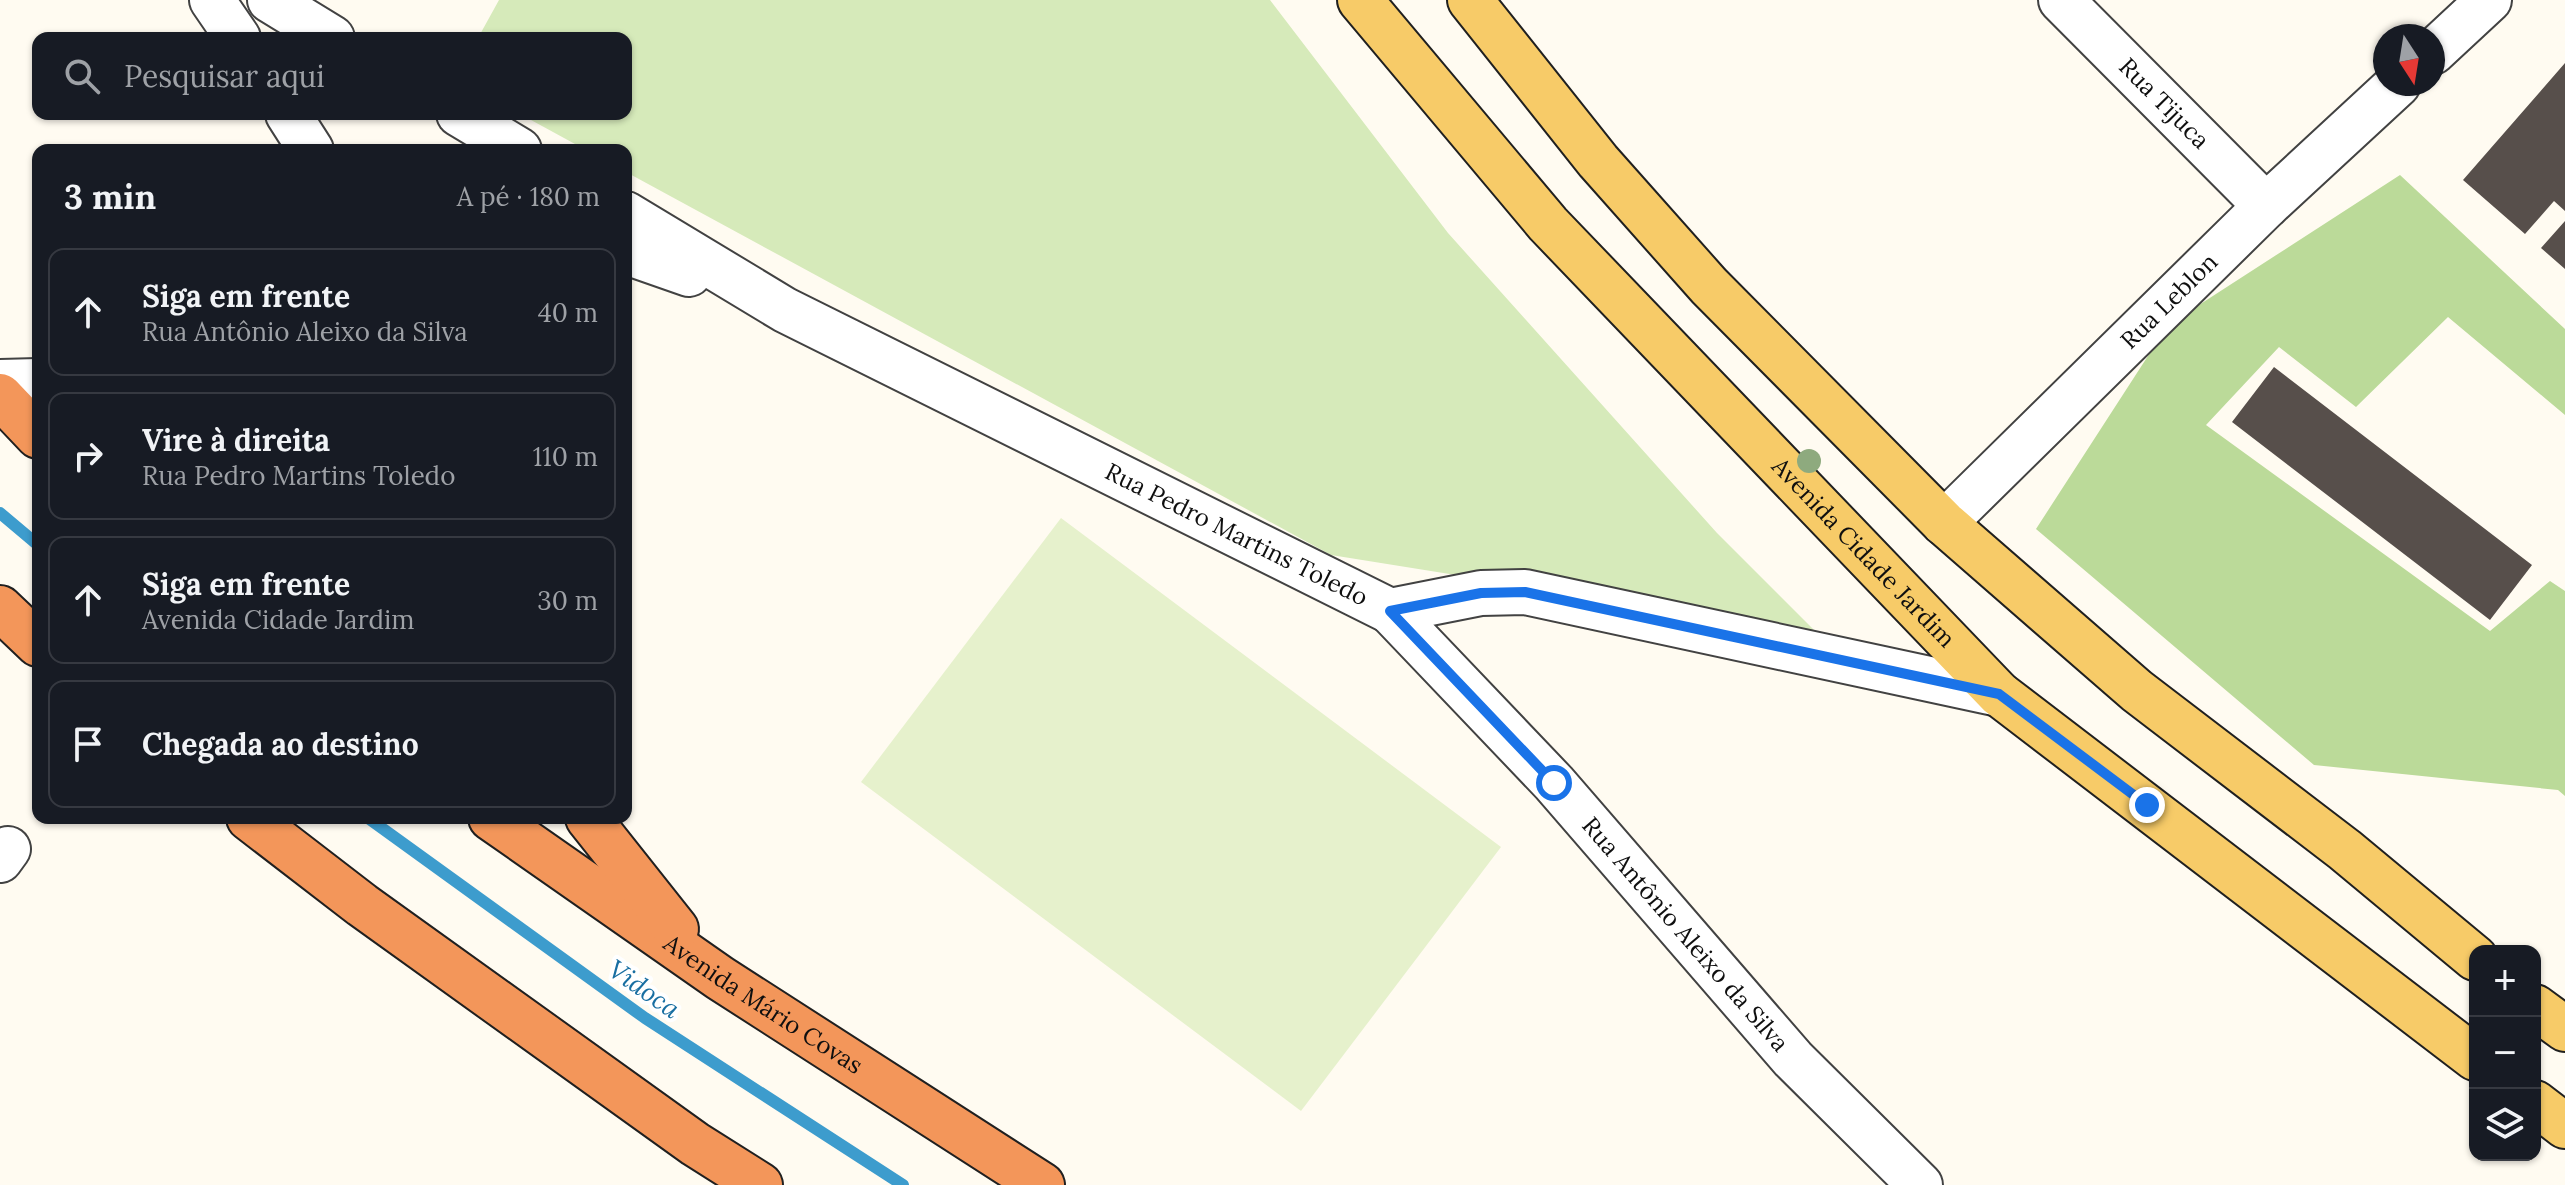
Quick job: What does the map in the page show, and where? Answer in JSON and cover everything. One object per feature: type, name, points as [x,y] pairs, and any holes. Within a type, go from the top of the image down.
[{"type":"highway","points":[[0,396],[32,430]]},
{"type":"highway","points":[[0,608],[32,638]]},
{"type":"highway","points":[[257,824],[362,905],[515,1015],[695,1144],[760,1185]]},
{"type":"highway","name":"Avenida Mário Covas","points":[[500,824],[720,978],[1042,1185]]},
{"type":"highway","points":[[593,824],[652,903],[720,978]]},
{"type":"main road","name":"Avenida Cidade Jardim","points":[[1360,0],[1548,224],[1999,694],[2469,1053]]},
{"type":"main road","points":[[1470,0],[1598,161],[1709,286],[1944,523],[2137,691],[2345,850],[2469,953]]},
{"type":"main road","points":[[2541,1011],[2565,1029]]},
{"type":"main road","points":[[2541,1108],[2565,1126]]},
{"type":"street","points":[[212,0],[234,32]]},
{"type":"street","points":[[270,0],[322,32]]},
{"type":"street","name":"Rua Tijuca","points":[[2061,0],[2266,206]]},
{"type":"street","points":[[2445,41],[2489,0]]},
{"type":"street","name":"Rua Leblon","points":[[1944,523],[2266,206],[2385,96]]},
{"type":"street","points":[[288,120],[290,144]]},
{"type":"street","points":[[291,120],[307,144]]},
{"type":"street","points":[[469,120],[509,144]]},
{"type":"street","points":[[632,218],[785,310]]},
{"type":"street","points":[[632,254],[785,310]]},
{"type":"street","name":"Rua Pedro Martins Toledo","points":[[785,310],[1390,611],[1481,593],[1525,592],[1999,694]]},
{"type":"street","points":[[0,382],[32,381]]},
{"type":"street","name":"Rua Antônio Aleixo da Silva","points":[[1390,611],[1554,783],[1793,1059],[1920,1185]]},
{"type":"green space","points":[[499,0],[1270,0],[1448,233],[1717,533],[1817,633],[1331,555],[632,175],[632,144],[575,144],[531,120],[632,120],[632,32],[481,32]]},
{"type":"green space","points":[[2400,175],[2565,329],[2565,415],[2448,317],[2356,407],[2279,347],[2206,425],[2490,631],[2550,581],[2565,591],[2565,796],[2558,790],[2314,765],[2036,529],[2168,325]]},
{"type":"green space","points":[[1061,518],[1501,847],[1301,1111],[861,782]]},
{"type":"building","points":[[2565,63],[2565,211],[2554,201],[2525,234],[2463,180]]},
{"type":"building","points":[[2565,221],[2565,269],[2541,248]]},
{"type":"building","points":[[2274,367],[2532,565],[2490,620],[2232,422]]},
{"type":"waterway","name":"Vidoca","points":[[0,513],[32,540]]},
{"type":"waterway","name":"Vidoca","points":[[376,824],[645,1018],[903,1185]]},
{"type":"route","points":[[1554,783],[1390,611],[1481,593],[1525,592],[1999,694],[2147,805]]}]
